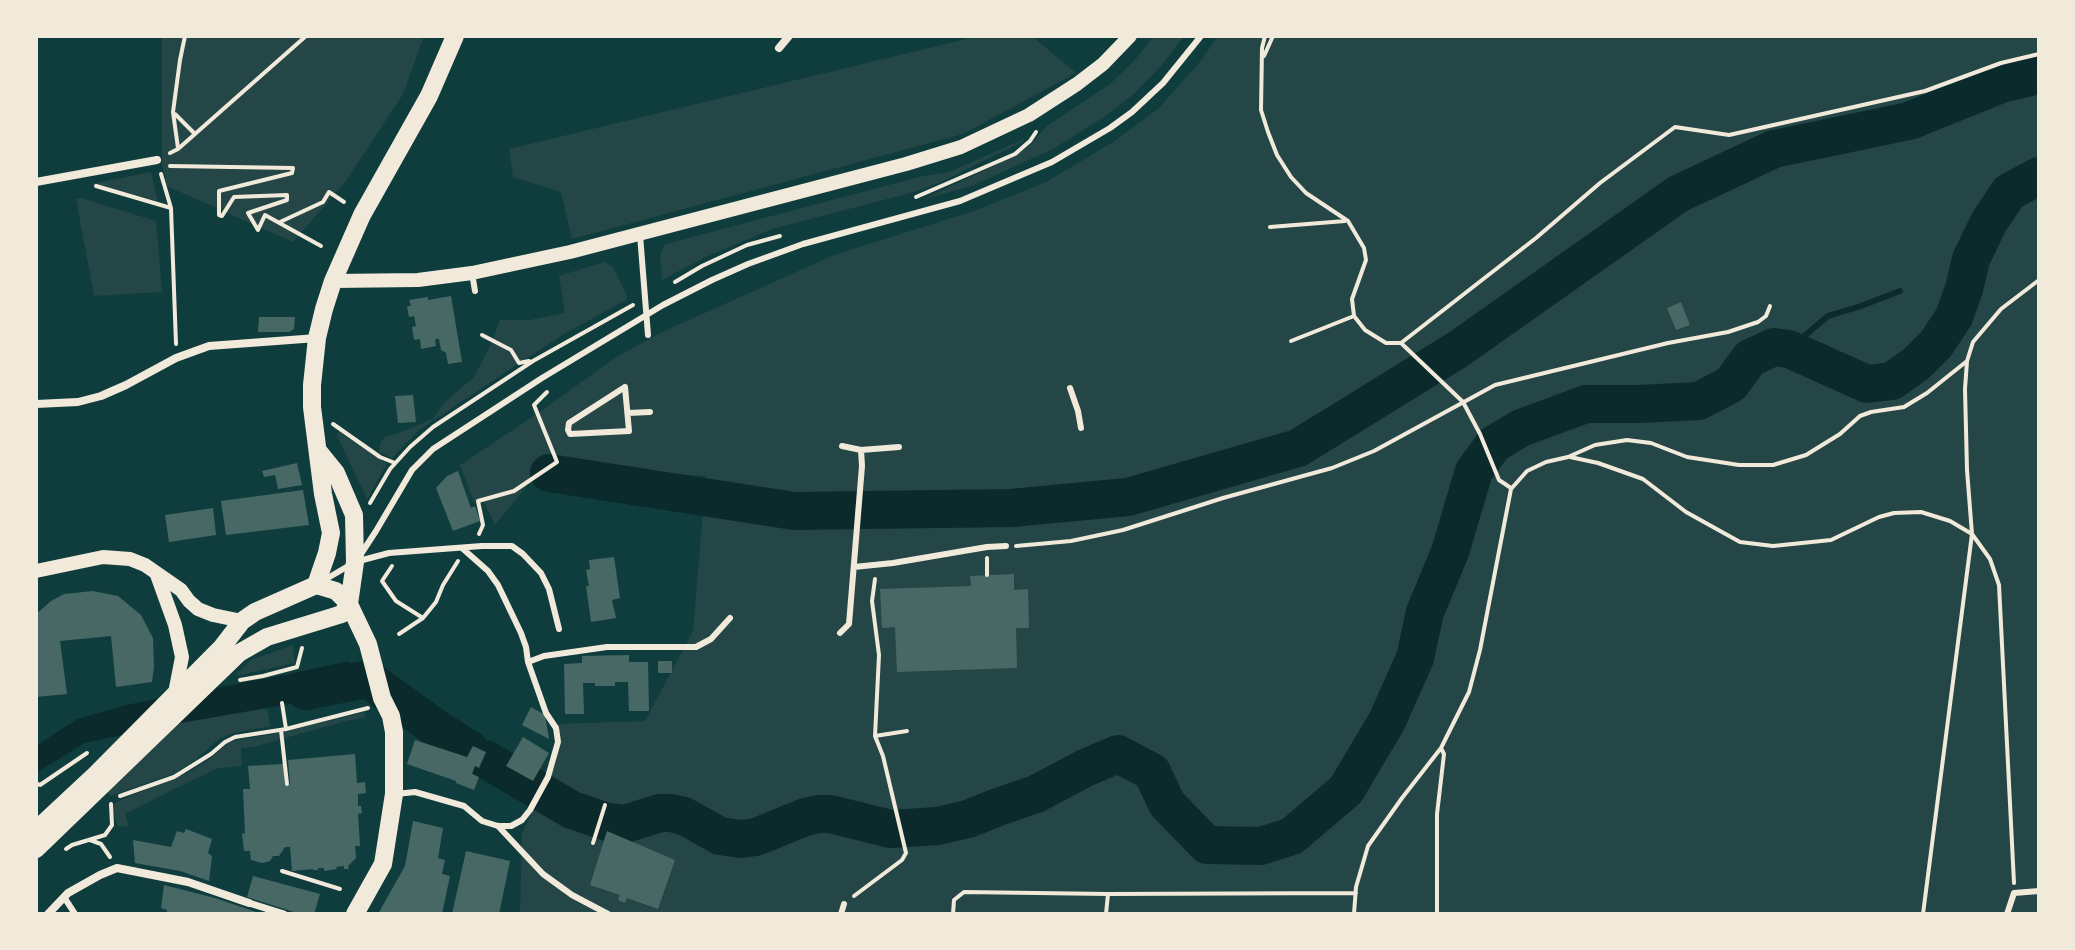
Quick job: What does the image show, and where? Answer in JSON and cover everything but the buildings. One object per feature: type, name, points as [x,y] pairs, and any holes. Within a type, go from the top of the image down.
[{"type":"main road","points":[[316,585],[331,533],[323,494],[312,396],[317,338],[324,309],[333,281],[377,185],[429,96],[455,36]]},
{"type":"main road","points":[[36,849],[175,693],[230,650],[342,614],[349,604],[355,562],[354,515],[336,473],[319,452]]},
{"type":"main road","points":[[36,830],[99,779],[230,650],[242,621],[255,612],[316,585],[336,591],[349,604],[368,644],[394,732],[394,794],[383,864],[355,914]]},
{"type":"street","points":[[779,48],[789,36]]},
{"type":"street","points":[[333,281],[418,280],[472,273],[640,235],[906,164],[961,147],[1029,115],[1103,64],[1130,36]]},
{"type":"street","points":[[36,182],[158,165]]},
{"type":"street","points":[[36,404],[78,402],[101,396],[176,358],[209,346],[317,338]]},
{"type":"street","points":[[36,571],[114,557],[140,563],[181,590],[198,609],[242,621]]},
{"type":"street","points":[[157,575],[175,625],[182,657],[175,693]]},
{"type":"street","points":[[48,914],[64,897],[117,868],[188,882],[284,914]]},
{"type":"lane","points":[[355,562],[412,470],[433,449],[542,378],[646,315],[712,280],[769,256],[960,201],[1052,162],[1110,128],[1140,105],[1163,83],[1201,36]]},
{"type":"lane","points":[[640,235],[648,335]]},
{"type":"lane","points":[[472,273],[475,291]]},
{"type":"lane","points":[[625,387],[628,413],[629,431],[570,434],[568,430],[569,423],[625,387]]},
{"type":"lane","points":[[1070,388],[1081,428]]},
{"type":"lane","points":[[628,413],[650,412]]},
{"type":"lane","points":[[842,446],[861,450],[899,447]]},
{"type":"lane","points":[[840,633],[849,625],[861,450]]},
{"type":"lane","points":[[316,585],[355,562],[389,553],[512,546],[541,573],[549,589],[559,629]]},
{"type":"lane","points":[[854,567],[1006,546]]},
{"type":"lane","points":[[394,794],[415,792],[464,806],[482,821],[511,826],[522,820],[530,810],[555,756],[558,742],[556,728],[546,713],[528,662],[526,647],[506,598],[488,571],[462,548]]},
{"type":"lane","points":[[528,662],[544,656],[607,647],[696,647],[706,643],[730,618]]},
{"type":"lane","points":[[498,826],[543,874],[605,913]]},
{"type":"lane","points":[[2007,914],[2014,893],[2039,891]]},
{"type":"lane","points":[[64,897],[75,914]]},
{"type":"lane","points":[[841,914],[844,904]]},
{"type":"path","points":[[178,149],[173,112],[185,36]]},
{"type":"path","points":[[158,165],[306,36]]},
{"type":"path","points":[[1265,36],[1261,110],[1277,155],[1306,193],[1348,221],[1364,248],[1366,260],[1352,299],[1354,316],[1365,330],[1386,343],[1401,343],[1536,238],[1600,183],[1675,127],[1729,135],[1925,91],[2001,63],[2039,54]]},
{"type":"path","points":[[1262,61],[1273,36]]},
{"type":"path","points":[[173,112],[195,134]]},
{"type":"path","points":[[919,196],[1015,154],[1030,141],[1037,129]]},
{"type":"path","points":[[158,165],[171,208],[176,339]]},
{"type":"path","points":[[158,165],[293,168],[292,173],[219,191],[219,215],[222,216],[234,197],[287,195],[287,200],[248,213],[258,230],[265,215],[321,246]]},
{"type":"path","points":[[81,174],[85,183],[171,208]]},
{"type":"path","points":[[280,222],[323,202],[329,192],[344,202]]},
{"type":"path","points":[[1270,227],[1348,221]]},
{"type":"path","points":[[1923,914],[1972,534],[1967,470],[1967,361],[1973,342],[2001,309],[2039,280]]},
{"type":"path","points":[[1006,546],[1071,541],[1123,530],[1332,468],[1374,451],[1495,385],[1668,343],[1728,332],[1758,322],[1766,316],[1770,306]]},
{"type":"path","points":[[1291,341],[1354,316]]},
{"type":"path","points":[[482,335],[511,350],[519,363]]},
{"type":"path","points":[[1401,343],[1463,402],[1499,480],[1511,489]]},
{"type":"path","points":[[1354,914],[1356,887],[1368,846],[1441,748],[1469,692],[1511,489],[1527,471],[1595,445],[1627,440],[1651,443],[1687,457],[1739,465],[1773,465],[1806,455],[1840,434],[1860,416],[1904,407],[1967,361]]},
{"type":"path","points":[[483,526],[478,501],[514,491],[557,462],[540,418]]},
{"type":"path","points":[[333,424],[380,457],[395,463]]},
{"type":"path","points":[[1568,457],[1598,463],[1643,479],[1686,512],[1740,542],[1773,546],[1831,540],[1879,517],[1921,512],[1950,521],[1972,534],[1990,559],[1999,585],[2014,893]]},
{"type":"path","points":[[389,553],[394,563],[382,581],[396,601],[423,618]]},
{"type":"path","points":[[844,904],[902,860],[906,853],[883,756],[875,736],[879,655],[872,601],[877,565]]},
{"type":"path","points":[[399,634],[423,618],[436,602],[449,575]]},
{"type":"path","points":[[239,680],[297,667],[303,642]]},
{"type":"path","points":[[117,868],[101,844],[88,840],[105,835],[112,825],[111,803],[116,797],[174,777],[235,737],[284,729],[384,702]]},
{"type":"path","points":[[282,703],[287,784]]},
{"type":"path","points":[[875,736],[907,731]]},
{"type":"path","points":[[1437,914],[1437,814],[1444,754],[1441,748]]},
{"type":"path","points":[[36,783],[40,785],[93,749]]},
{"type":"path","points":[[593,843],[605,805]]},
{"type":"path","points":[[282,871],[340,889]]},
{"type":"path","points":[[953,914],[954,900],[964,892],[1356,893]]},
{"type":"path","points":[[1106,914],[1108,894]]},
{"type":"shaded area","points":[[162,36],[424,36],[403,94],[346,181],[293,242],[167,186],[162,164]]},
{"type":"shaded area","points":[[979,36],[1032,36],[1076,73],[963,134],[572,239],[561,192],[513,177],[509,149]]},
{"type":"shaded area","points":[[1154,36],[1184,36],[1134,94],[1104,117],[1053,149],[974,185],[922,200],[1029,146],[1047,126],[1110,84]]},
{"type":"shaded area","points":[[1218,36],[2039,36],[2039,914],[520,914],[522,833],[556,764],[558,724],[645,721],[693,631],[706,476],[543,466],[495,525],[484,502],[474,502],[460,465],[615,358],[660,333],[834,255],[974,211],[1046,182],[1113,142],[1158,109],[1199,63]]},
{"type":"shaded area","points":[[1024,139],[918,191],[772,229],[662,280],[660,256],[666,244],[919,177],[949,172]]},
{"type":"shaded area","points":[[151,172],[158,201],[91,184]]},
{"type":"shaded area","points":[[76,199],[156,221],[162,292],[94,296]]},
{"type":"shaded area","points":[[604,262],[613,267],[627,295],[626,300],[521,362],[512,348],[493,338],[500,320],[530,320],[565,313],[559,276]]},
{"type":"shaded area","points":[[492,342],[508,351],[518,364],[419,430],[392,458],[379,452],[381,441],[386,436],[433,419],[444,403],[474,377]]},
{"type":"shaded area","points":[[339,432],[387,464],[367,499],[339,440]]},
{"type":"shaded area","points":[[293,645],[295,663],[235,676],[251,660]]},
{"type":"shaded area","points":[[349,661],[357,689],[85,743],[36,773],[36,746],[77,719],[126,705]]},
{"type":"shaded area","points":[[267,708],[270,726],[219,739],[173,774],[111,796],[107,792],[180,723]]},
{"type":"shaded area","points":[[364,712],[365,718],[241,748],[242,766],[218,768],[174,789],[125,814],[129,826],[118,827],[114,804],[185,774],[209,760],[228,742]]},
{"type":"waterway","points":[[549,473],[794,511],[1011,508],[1128,497],[1298,448],[1457,350],[1678,194],[1774,149],[1909,121],[2001,84],[2039,75]]},
{"type":"waterway","points":[[485,759],[572,810],[607,822],[625,824],[660,813],[671,813],[684,816],[720,836],[741,839],[756,837],[819,814],[891,829],[937,826],[968,819],[1036,794],[1118,754],[1152,772],[1167,804],[1207,845],[1261,846],[1292,836],[1346,790],[1387,721],[1415,658],[1425,612],[1450,552],[1474,471],[1494,444],[1521,428],[1586,404],[1699,401],[1731,384],[1750,358],[1774,347],[1789,349],[1867,384],[1892,381],[1916,364],[1936,344],[1954,317],[1971,259],[1989,222],[2009,192],[2039,176]]},
{"type":"waterway","points":[[1789,349],[1828,316],[1900,291]]},
{"type":"waterway","points":[[305,691],[368,679],[470,750]]}]
